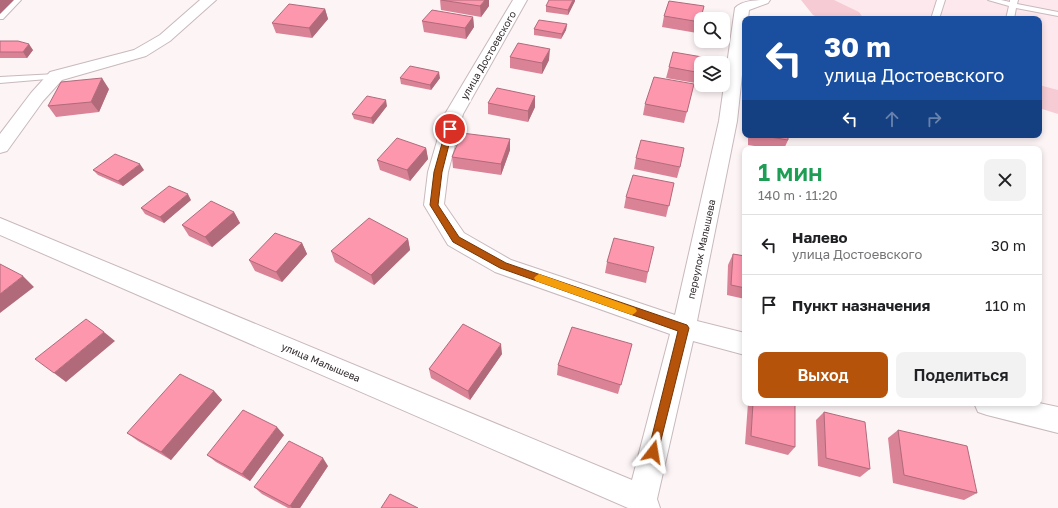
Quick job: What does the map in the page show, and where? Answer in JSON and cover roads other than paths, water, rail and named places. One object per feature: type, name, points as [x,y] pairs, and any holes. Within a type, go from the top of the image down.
[{"type":"street","points":[[0,147],[37,97],[56,76],[140,53],[165,38],[209,0]]},
{"type":"street","name":"улица Достоевского","points":[[520,0],[454,114],[438,172],[434,205],[456,239],[503,266],[684,328]]},
{"type":"street","name":"переулок Малышева","points":[[643,503],[684,328],[728,121],[742,8],[763,0]]},
{"type":"street","name":"улица Малышева","points":[[0,226],[643,503]]},
{"type":"street","points":[[684,328],[742,343]]},
{"type":"street","points":[[1000,406],[1058,420]]},
{"type":"lane","points":[[0,17],[17,0]]},
{"type":"lane","points":[[936,16],[941,0]]},
{"type":"lane","points":[[992,0],[1013,3],[1058,14]]},
{"type":"lane","points":[[1011,16],[1013,3]]},
{"type":"lane","points":[[0,80],[56,76]]},
{"type":"waterway","points":[[817,0],[824,8],[841,16]]},
{"type":"waterway","points":[[1042,97],[1058,102]]}]
